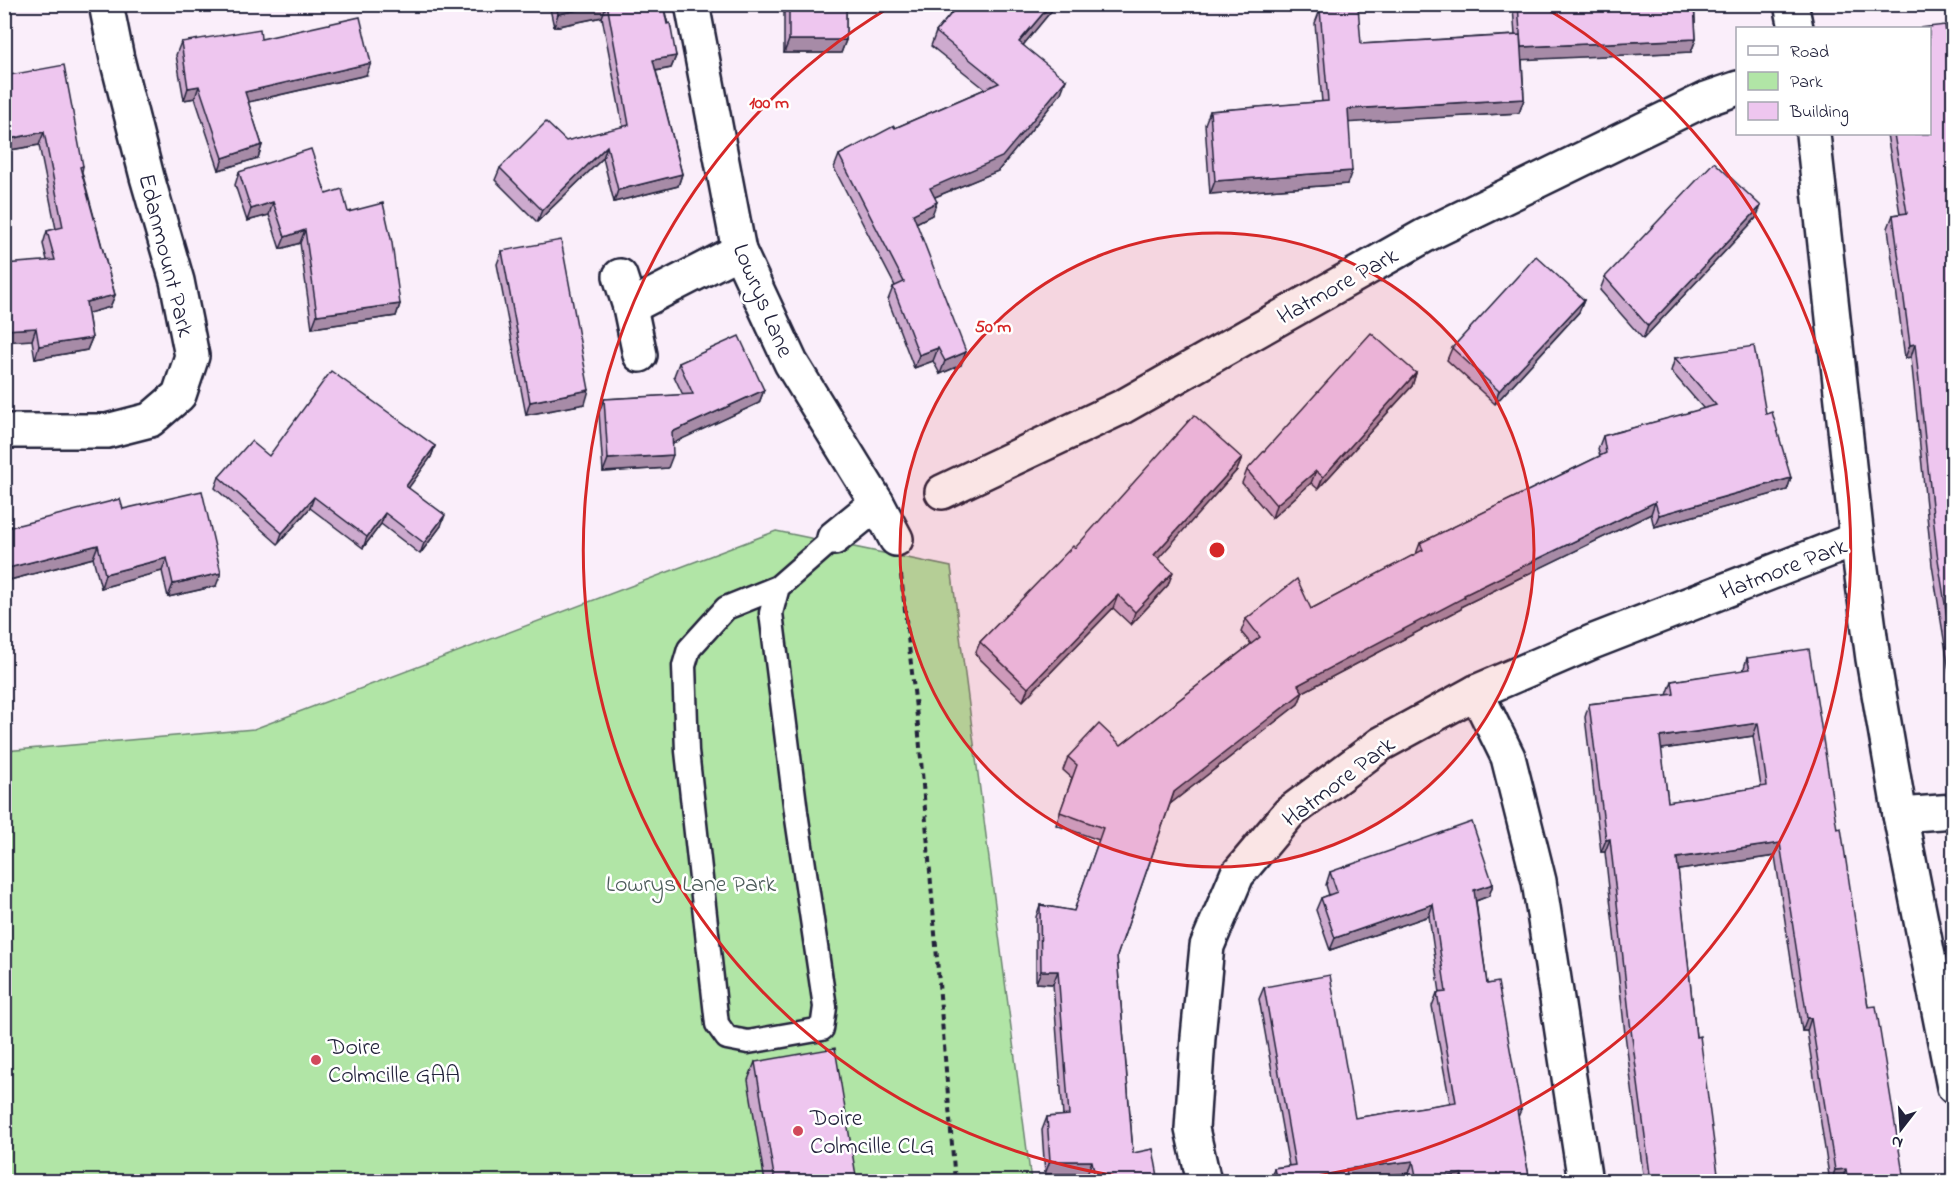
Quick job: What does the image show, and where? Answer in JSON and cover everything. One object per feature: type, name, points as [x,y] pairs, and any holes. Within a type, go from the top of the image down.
[{"type":"street","name":"Edanmount Park","points":[[4,430],[107,431],[150,420],[178,395],[192,356],[177,281],[147,177],[117,59],[106,4]]},
{"type":"street","name":"Lowrys Lane","points":[[692,4],[739,251],[791,363],[877,503],[896,539]]},
{"type":"street","points":[[1791,4],[1796,27]]},
{"type":"street","name":"Hatmore Park","points":[[942,492],[1124,405],[1424,236],[1706,99],[1736,88]]},
{"type":"street","name":"Hatmore Park","points":[[1814,135],[1857,539],[1873,659],[1900,815],[1953,1087]]},
{"type":"street","points":[[630,307],[739,251]]},
{"type":"street","points":[[620,276],[630,307],[640,356]]},
{"type":"street","points":[[834,538],[877,503]]},
{"type":"street","name":"Hatmore Park","points":[[1204,1182],[1192,1129],[1207,946],[1236,875],[1289,813],[1381,744],[1476,692],[1592,642],[1857,539]]},
{"type":"street","points":[[1476,692],[1508,757],[1539,881],[1585,1182]]},
{"type":"street","points":[[1900,815],[1953,811]]},
{"type":"lane","points":[[778,587],[771,613],[796,812],[825,1007],[822,1029],[748,1042],[727,1038],[717,1024],[687,751],[684,666],[689,648],[726,608],[778,587],[834,538]]},
{"type":"path","points":[[896,539],[919,735],[955,1182]]},
{"type":"green space","name":"Lowrys Lane Park","points":[[776,531],[951,567],[1031,1181],[5,1182],[5,751],[254,729]]},
{"type":"building","points":[[556,4],[605,4],[558,14]]},
{"type":"building","points":[[607,4],[663,4],[667,24],[670,23],[676,56],[653,60],[682,174],[618,190],[607,146],[542,210],[500,168],[546,122],[566,141],[629,125]]},
{"type":"building","points":[[789,4],[846,4],[846,40],[789,40]]},
{"type":"building","points":[[959,4],[1051,4],[1019,42],[1066,80],[1002,157],[930,188],[937,202],[913,214],[966,352],[945,361],[938,348],[919,355],[893,287],[904,282],[839,155],[894,126],[895,128],[999,83],[936,32]]},
{"type":"building","points":[[1518,4],[1694,4],[1696,39],[1521,47]]},
{"type":"building","points":[[1358,6],[1361,44],[1520,35],[1524,99],[1348,109],[1352,171],[1215,181],[1210,111],[1328,101],[1320,10]]},
{"type":"building","points":[[360,17],[371,63],[245,92],[262,145],[223,158],[199,86],[188,88],[181,42],[260,29],[261,39]]},
{"type":"building","points":[[1945,25],[1953,92],[1953,655],[1937,553],[1915,344],[1910,345],[1893,215],[1907,213],[1894,135],[1931,135],[1931,27],[1928,27]]},
{"type":"building","points":[[64,65],[83,166],[80,167],[115,295],[86,302],[92,338],[39,346],[36,328],[4,330],[4,264],[55,260],[47,231],[63,227],[44,132],[4,140],[4,76]]},
{"type":"building","points":[[311,149],[326,194],[342,189],[348,212],[383,203],[392,243],[400,304],[317,315],[305,230],[285,237],[273,202],[251,209],[239,172]]},
{"type":"building","points":[[1714,162],[1761,206],[1648,326],[1605,277]]},
{"type":"building","points":[[561,240],[589,390],[530,402],[502,251]]},
{"type":"building","points":[[1536,256],[1584,300],[1499,391],[1452,348]]},
{"type":"building","points":[[1371,333],[1416,373],[1323,477],[1316,471],[1276,505],[1247,470]]},
{"type":"building","points":[[739,336],[764,390],[672,432],[673,455],[608,459],[604,399],[693,394],[679,363]]},
{"type":"building","points":[[1754,346],[1766,414],[1772,412],[1791,478],[1659,515],[1655,502],[1464,595],[1465,597],[1298,685],[1303,692],[1174,792],[1117,956],[1133,1153],[1153,1149],[1159,1182],[1096,1182],[1092,1161],[1050,1161],[1047,1117],[1069,1115],[1058,971],[1041,971],[1040,905],[1074,911],[1103,828],[1060,812],[1077,765],[1068,757],[1099,724],[1121,745],[1260,637],[1246,619],[1297,579],[1311,609],[1423,550],[1420,543],[1606,453],[1603,436],[1716,405],[1675,358]]},
{"type":"building","points":[[331,371],[435,446],[406,486],[445,515],[424,543],[385,513],[367,537],[314,497],[282,533],[219,477],[251,441],[269,456]]},
{"type":"building","points":[[1194,415],[1242,458],[1154,555],[1173,572],[1135,612],[1118,595],[1028,688],[980,642],[1073,546],[1075,548]]},
{"type":"building","points":[[202,491],[221,573],[173,584],[167,558],[105,574],[98,545],[8,568],[8,575],[4,575],[4,507],[6,507],[7,528],[120,499],[123,509]]},
{"type":"building","points":[[1809,649],[1837,829],[1841,828],[1868,1007],[1876,1006],[1904,1180],[1912,1179],[1913,1182],[1848,1182],[1846,1169],[1835,1170],[1811,1018],[1807,1018],[1780,843],[1677,858],[1696,1037],[1700,1036],[1719,1182],[1651,1182],[1630,1022],[1610,839],[1606,840],[1589,704],[1674,694],[1672,681],[1750,669],[1747,658]],"holes":[[[1758,723],[1767,786],[1668,802],[1660,737]]]},
{"type":"building","points":[[1472,822],[1493,884],[1474,890],[1487,984],[1498,982],[1521,1110],[1517,1110],[1530,1182],[1463,1182],[1462,1174],[1417,1181],[1413,1161],[1346,1169],[1348,1182],[1277,1182],[1274,1168],[1295,1165],[1264,987],[1330,975],[1355,1118],[1456,1102],[1437,993],[1446,992],[1433,904],[1335,938],[1321,898],[1337,892],[1330,872]]},
{"type":"building","name":"Doire Colmcille CLG","points":[[835,1048],[857,1182],[775,1182],[755,1062]]},
{"type":"place","name":"Doire Colmcille GAA","points":[[316,1060]]},
{"type":"place","name":"Doire Colmcille CLG","points":[[798,1131]]}]
